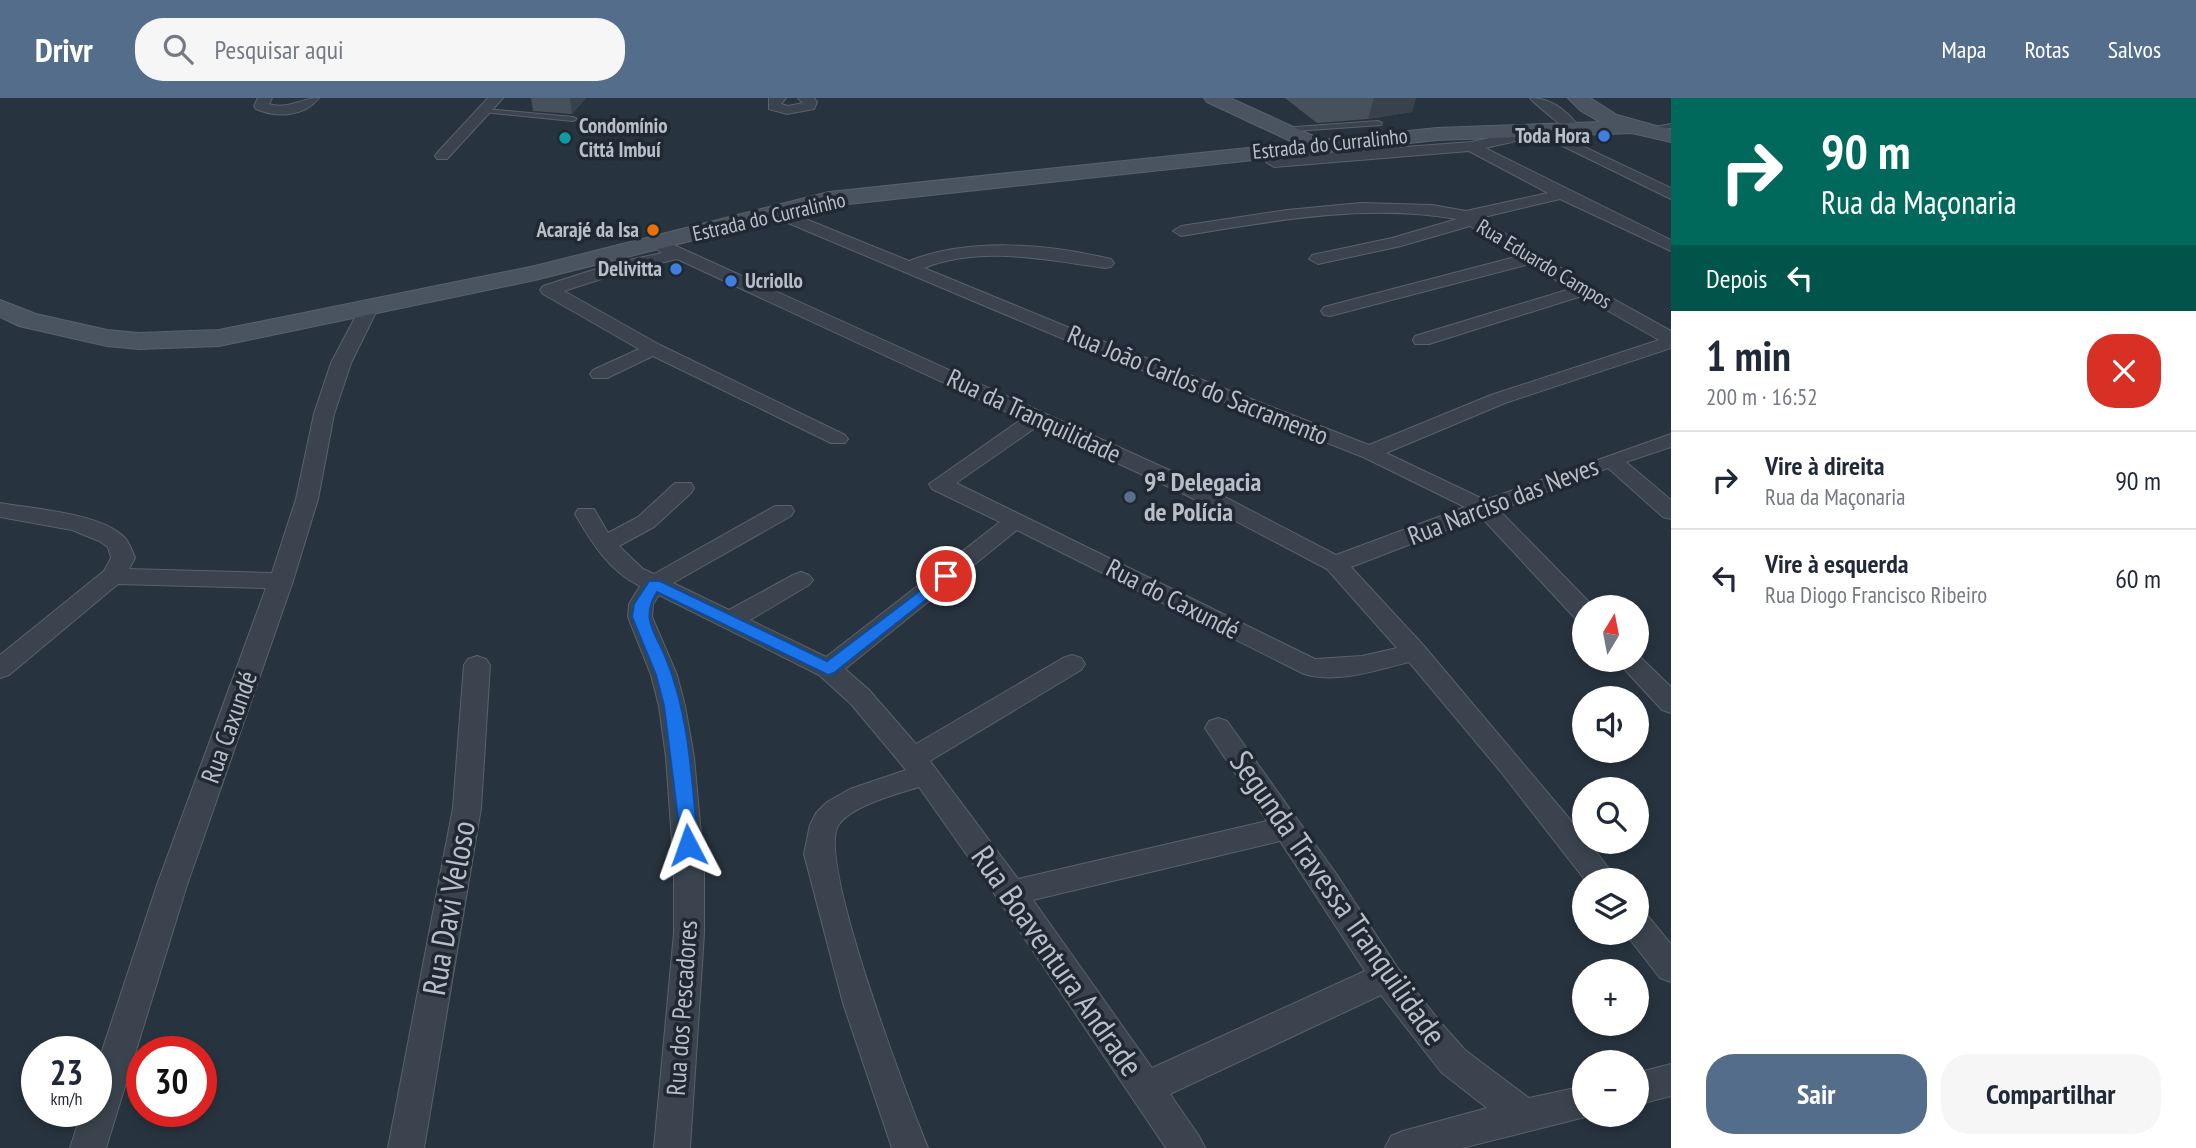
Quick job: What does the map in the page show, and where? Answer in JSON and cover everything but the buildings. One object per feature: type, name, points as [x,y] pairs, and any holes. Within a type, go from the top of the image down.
[{"type":"street","points":[[265,98],[260,103],[261,106],[276,110],[300,107],[312,98]]},
{"type":"street","points":[[442,156],[496,98]]},
{"type":"street","points":[[779,98],[774,101],[774,106],[787,110],[809,106],[810,102],[805,98]]},
{"type":"street","points":[[1214,98],[1317,146]]},
{"type":"street","points":[[1537,98],[1560,114],[1575,130]]},
{"type":"street","points":[[1578,98],[1599,114],[1639,129],[1671,136]]},
{"type":"street","name":"Estrada do Curralinho","points":[[0,308],[29,320],[76,332],[139,341],[219,338],[668,249],[775,212],[829,199],[1462,132],[1639,129]]},
{"type":"street","points":[[1274,162],[1471,146],[1534,131],[1671,194]]},
{"type":"street","points":[[1471,146],[1562,194],[1671,246]]},
{"type":"street","name":"Rua Eduardo Campos","points":[[1469,218],[1562,194]]},
{"type":"street","points":[[1181,231],[1322,212],[1390,206],[1431,208],[1469,218]]},
{"type":"street","name":"Rua João Carlos do Sacramento","points":[[775,212],[1080,340],[1370,453],[1485,508],[1572,599]]},
{"type":"street","points":[[1318,259],[1395,242],[1469,218]]},
{"type":"street","name":"Rua Eduardo Campos","points":[[1469,218],[1671,341]]},
{"type":"street","points":[[668,249],[549,290],[653,349],[838,439]]},
{"type":"street","name":"Rua da Tranquilidade","points":[[668,249],[1194,490],[1335,564],[1415,652],[1511,765],[1593,868]]},
{"type":"street","points":[[909,267],[931,256],[973,250],[1032,253],[1105,263]]},
{"type":"street","points":[[1330,311],[1532,258]]},
{"type":"street","points":[[1422,340],[1584,290]]},
{"type":"street","name":"Rua Caxundé","points":[[88,1148],[172,884],[281,581],[307,499],[328,401],[341,363],[369,308]]},
{"type":"street","points":[[1370,453],[1406,435],[1538,384],[1671,341]]},
{"type":"street","points":[[600,374],[653,349]]},
{"type":"street","name":"Rua do Caxundé","points":[[1037,418],[940,484],[1313,668],[1362,665],[1415,652]]},
{"type":"street","name":"Rua Narciso das Neves","points":[[1335,564],[1671,440]]},
{"type":"street","points":[[1611,460],[1671,512]]},
{"type":"street","points":[[604,545],[646,522],[683,488]]},
{"type":"street","points":[[0,510],[72,524],[106,534],[119,544],[122,558],[113,576],[0,669]]},
{"type":"street","points":[[654,584],[783,511]]},
{"type":"street","name":"Rua Boaventura Andrade","points":[[586,514],[604,545],[635,574],[828,669],[860,697],[918,767],[1011,893],[1187,1148]]},
{"type":"street","points":[[828,669],[1016,520]]},
{"type":"street","points":[[113,576],[281,581]]},
{"type":"street","points":[[731,620],[801,580]]},
{"type":"street","name":"Rua dos Pescadores","points":[[654,584],[641,604],[640,617],[664,675],[672,706],[685,796],[689,868],[689,933],[672,1148]]},
{"type":"street","points":[[910,1148],[887,1090],[854,985],[819,854],[822,833],[828,817],[918,767],[1072,664]]},
{"type":"street","name":"Rua Davi Veloso","points":[[406,1148],[465,821],[477,666]]},
{"type":"street","points":[[1641,672],[1671,703]]},
{"type":"street","name":"Segunda Travessa Tranquilidade","points":[[1218,729],[1386,977],[1453,1060],[1526,1117]]},
{"type":"street","points":[[1011,893],[1287,828]]},
{"type":"street","points":[[1649,940],[1671,968]]},
{"type":"street","points":[[1146,1088],[1386,977]]},
{"type":"street","points":[[1649,1086],[1671,1080]]},
{"type":"street","points":[[1403,1148],[1429,1139],[1572,1105]]},
{"type":"lane","points":[[485,111],[573,118]]},
{"type":"lane","points":[[1280,130],[1378,123]]},
{"type":"lane","points":[[1639,129],[1671,126]]},
{"type":"place","name":"Toda Hora","points":[[1604,136]]},
{"type":"place","name":"Condomínio Cittá Imbuí","points":[[565,138]]},
{"type":"place","name":"Acarajé da Isa","points":[[653,230]]},
{"type":"place","name":"Delivitta","points":[[676,269]]},
{"type":"place","name":"Ucriollo","points":[[731,281]]},
{"type":"place","name":"9ª Delegacia de Polícia","points":[[1130,497]]},
{"type":"route","points":[[688,845],[680,757],[672,706],[664,675],[640,617],[641,604],[654,584],[828,669],[946,576]]}]
